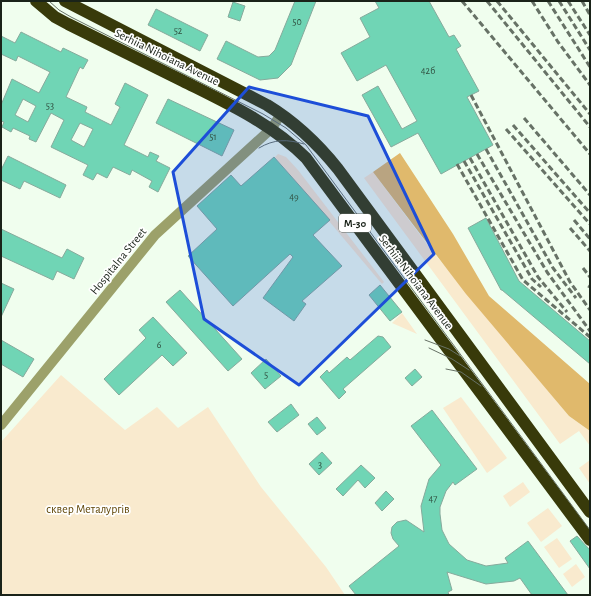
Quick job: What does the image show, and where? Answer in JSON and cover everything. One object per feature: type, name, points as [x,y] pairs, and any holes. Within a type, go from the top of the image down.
[{"type":"highway","name":"Serhiia Nihoiana Avenue","points":[[36,1],[55,17],[221,100],[272,128],[288,140],[306,158],[590,540]]},
{"type":"highway","name":"Serhiia Nihoiana Avenue","points":[[65,1],[281,114],[303,131],[333,163],[590,512]]},
{"type":"street","name":"Hospitalna Street","points":[[1,425],[154,235],[272,128],[281,114]]},
{"type":"highlighted area","points":[[249,87],[368,116],[434,254],[299,385],[204,319],[173,172]]},
{"type":"green space","points":[[278,154],[286,157],[298,170],[384,282],[382,284],[275,157]]},
{"type":"green space","points":[[373,172],[429,247],[569,416],[590,431],[590,446],[579,431],[560,444],[364,178]]},
{"type":"green space","points":[[402,313],[417,334],[392,323]]},
{"type":"green space","name":"сквер Металургів","points":[[61,375],[125,430],[157,407],[178,428],[208,407],[261,487],[326,567],[345,595],[1,595],[1,442]]},
{"type":"green space","points":[[461,397],[507,458],[487,473],[443,408]]},
{"type":"green space","points":[[590,460],[590,484],[579,468]]},
{"type":"green space","points":[[523,482],[530,492],[510,507],[503,496]]},
{"type":"green space","points":[[548,508],[562,526],[541,542],[527,523]]},
{"type":"green space","points":[[557,538],[572,559],[559,568],[544,547]]},
{"type":"green space","points":[[576,564],[585,577],[572,587],[563,574]]},
{"type":"shaded area","points":[[400,153],[453,234],[489,296],[590,384],[590,431],[569,416],[466,294],[373,172]]},
{"type":"building","points":[[295,1],[316,1],[291,65],[278,78],[260,80],[217,59],[226,41],[258,57],[269,56],[275,50]]},
{"type":"building","points":[[375,1],[429,1],[449,37],[454,35],[461,46],[456,49],[479,91],[467,97],[493,145],[441,174],[418,133],[391,147],[362,95],[378,86],[402,129],[417,121],[386,65],[357,81],[341,53],[370,37],[360,18],[379,8]]},
{"type":"building","points":[[233,2],[245,6],[240,21],[228,17]]},
{"type":"building","points":[[156,9],[208,35],[200,51],[148,25]]},
{"type":"building","points":[[21,32],[61,52],[63,48],[88,60],[83,69],[80,67],[66,97],[87,107],[85,112],[111,125],[120,107],[115,104],[125,83],[148,95],[124,145],[148,157],[150,152],[159,156],[156,161],[170,168],[158,192],[149,187],[152,181],[132,170],[130,175],[113,167],[107,178],[97,173],[93,180],[83,175],[88,165],[51,147],[64,120],[51,113],[36,142],[29,139],[30,136],[13,128],[11,132],[2,127],[4,122],[1,121],[1,105],[12,79],[39,93],[50,72],[18,56],[16,61],[1,54],[1,36],[15,43]],"holes":[[[23,99],[36,106],[28,122],[15,115]],[[80,123],[93,129],[84,147],[71,140]]]},
{"type":"building","points":[[168,99],[234,130],[222,156],[156,123]]},
{"type":"building","points":[[8,156],[66,185],[60,198],[24,181],[20,189],[1,180],[1,170]]},
{"type":"building","points":[[274,157],[330,220],[313,235],[342,266],[302,301],[306,304],[294,321],[263,298],[293,257],[290,254],[233,306],[188,256],[217,229],[197,206],[231,175],[241,186]]},
{"type":"building","points":[[486,218],[519,281],[590,341],[590,364],[501,290],[468,228]]},
{"type":"building","points":[[1,229],[62,258],[67,249],[84,258],[74,279],[57,271],[53,280],[1,256]]},
{"type":"building","points":[[1,283],[14,289],[1,317]]},
{"type":"building","points":[[380,285],[402,312],[390,321],[369,295]]},
{"type":"building","points":[[180,290],[242,359],[228,371],[166,302]]},
{"type":"building","points":[[153,317],[187,353],[173,366],[162,355],[119,395],[104,379],[146,338],[139,330]]},
{"type":"building","points":[[378,336],[383,337],[391,347],[343,389],[346,392],[339,399],[320,377],[327,370],[329,373],[347,357],[350,360]]},
{"type":"building","points":[[1,340],[34,359],[23,377],[1,364]]},
{"type":"building","points":[[266,359],[281,376],[265,389],[251,373]]},
{"type":"building","points":[[415,369],[422,377],[412,386],[405,378]]},
{"type":"building","points":[[291,404],[299,415],[277,432],[268,422]]},
{"type":"building","points":[[432,410],[477,469],[455,485],[453,482],[446,491],[440,507],[442,530],[449,544],[467,560],[486,566],[508,563],[505,558],[528,541],[568,595],[532,595],[520,578],[514,581],[486,584],[447,572],[452,590],[448,592],[449,595],[356,595],[349,586],[399,546],[393,539],[391,533],[392,527],[397,522],[406,520],[424,532],[421,506],[429,479],[441,465],[411,426]]},
{"type":"building","points":[[317,417],[326,428],[317,435],[308,424]]},
{"type":"building","points":[[322,452],[332,463],[319,475],[309,464]]},
{"type":"building","points":[[361,465],[375,478],[365,488],[358,480],[343,496],[336,489]]},
{"type":"building","points":[[386,491],[394,499],[382,511],[375,503]]},
{"type":"building","points":[[577,536],[590,550],[590,569],[570,541]]},
{"type":"tram line","points":[[49,1],[59,10],[71,17],[263,114],[286,128],[306,145],[590,530]]},
{"type":"tram line","points":[[259,148],[275,141],[292,141],[304,144]]},
{"type":"tram line","points":[[425,340],[449,349],[460,356]]},
{"type":"tram line","points":[[429,348],[452,359],[469,370]]},
{"type":"tram line","points":[[446,369],[461,372],[481,386]]},
{"type":"railway","points":[[462,1],[590,154]]},
{"type":"railway","points":[[487,1],[590,127]]},
{"type":"railway","points":[[497,1],[590,114]]},
{"type":"railway","points":[[532,1],[558,42],[590,85]]},
{"type":"railway","points":[[548,1],[590,67]]},
{"type":"railway","points":[[559,1],[590,50]]},
{"type":"railway","points":[[568,1],[590,35]]},
{"type":"railway","points":[[582,1],[590,15]]},
{"type":"railway","points":[[471,95],[570,282],[590,310]]},
{"type":"railway","points":[[524,118],[590,195]]},
{"type":"railway","points":[[513,125],[590,213]]},
{"type":"railway","points":[[506,129],[590,224]]},
{"type":"railway","points":[[486,149],[553,268],[576,298]]},
{"type":"railway","points":[[477,154],[547,272],[590,331]]},
{"type":"railway","points":[[470,158],[538,277],[567,312]]},
{"type":"railway","points":[[464,161],[532,279],[541,287]]},
{"type":"railway","points":[[457,164],[523,280],[590,337]]},
{"type":"railway","points":[[574,220],[590,239]]},
{"type":"railway","points":[[570,228],[590,251]]},
{"type":"railway","points":[[583,268],[590,277]]}]
